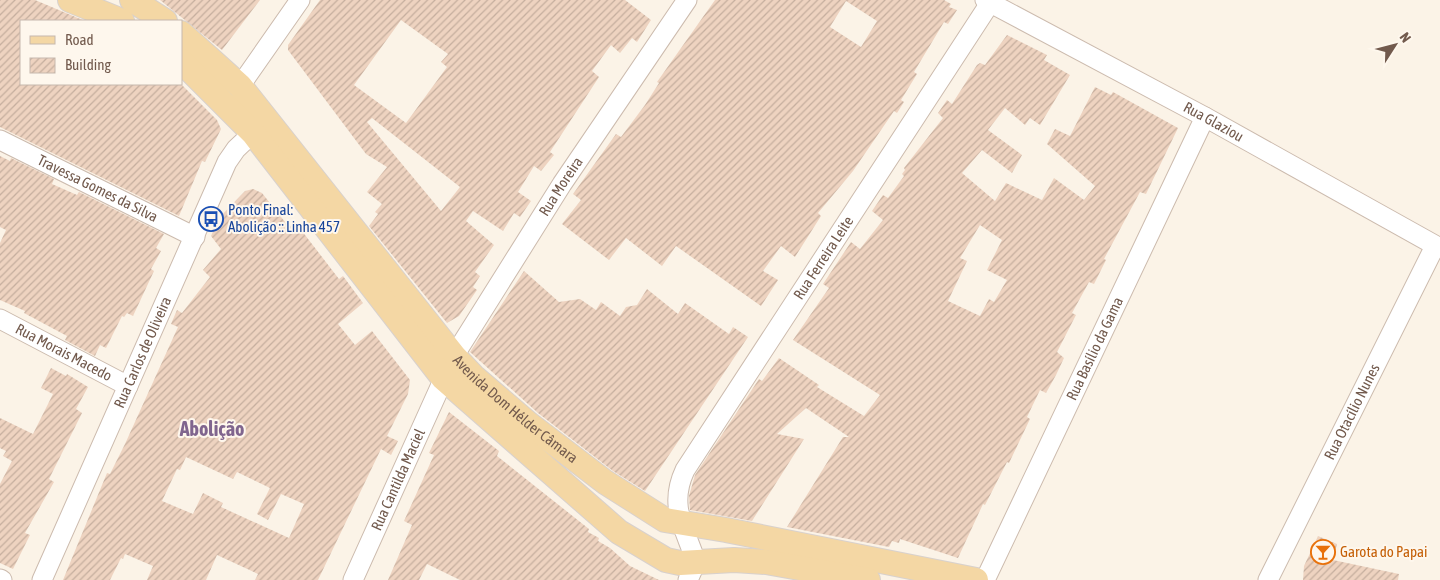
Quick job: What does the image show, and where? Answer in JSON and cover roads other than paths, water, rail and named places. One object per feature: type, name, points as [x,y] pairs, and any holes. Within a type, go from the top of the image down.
[{"type":"main road","points":[[70,0],[120,20]]},
{"type":"main road","points":[[137,1],[164,20]]},
{"type":"main road","name":"Avenida Dom Hélder Câmara","points":[[182,34],[240,86],[454,356],[473,376],[529,424],[605,482],[664,520],[726,530],[976,580]]},
{"type":"main road","name":"Avenida Dom Hélder Câmara","points":[[182,61],[253,133],[443,378],[619,532],[666,560],[680,563],[692,571],[734,560],[766,562],[868,580]]},
{"type":"street","points":[[240,86],[300,0]]},
{"type":"street","name":"Rua Moreira","points":[[443,378],[454,356],[562,184],[686,0]]},
{"type":"street","name":"Rua Glaziou","points":[[989,1],[1206,117],[1438,247]]},
{"type":"street","name":"Rua Ferreira Leite","points":[[692,571],[676,500],[679,482],[989,1]]},
{"type":"street","name":"Rua Basílio da Gama","points":[[985,580],[1206,117]]},
{"type":"street","name":"Rua Carlos de Oliveira","points":[[42,580],[227,162],[253,133]]},
{"type":"street","name":"Travessa Gomes da Silva","points":[[0,140],[194,237]]},
{"type":"street","name":"Rua Otacílio Nunes","points":[[1269,580],[1438,247]]},
{"type":"street","name":"Rua Morais Macedo","points":[[0,319],[128,386]]},
{"type":"street","name":"Rua Cantilda Maciel","points":[[353,580],[443,378]]},
{"type":"place","name":"Ponto Final: Abolição :: Linha 457","points":[[211,219]]},
{"type":"place","name":"Garota do Papai","points":[[1323,552]]},
{"type":"district","name":"Abolição","points":[[212,429]]}]
